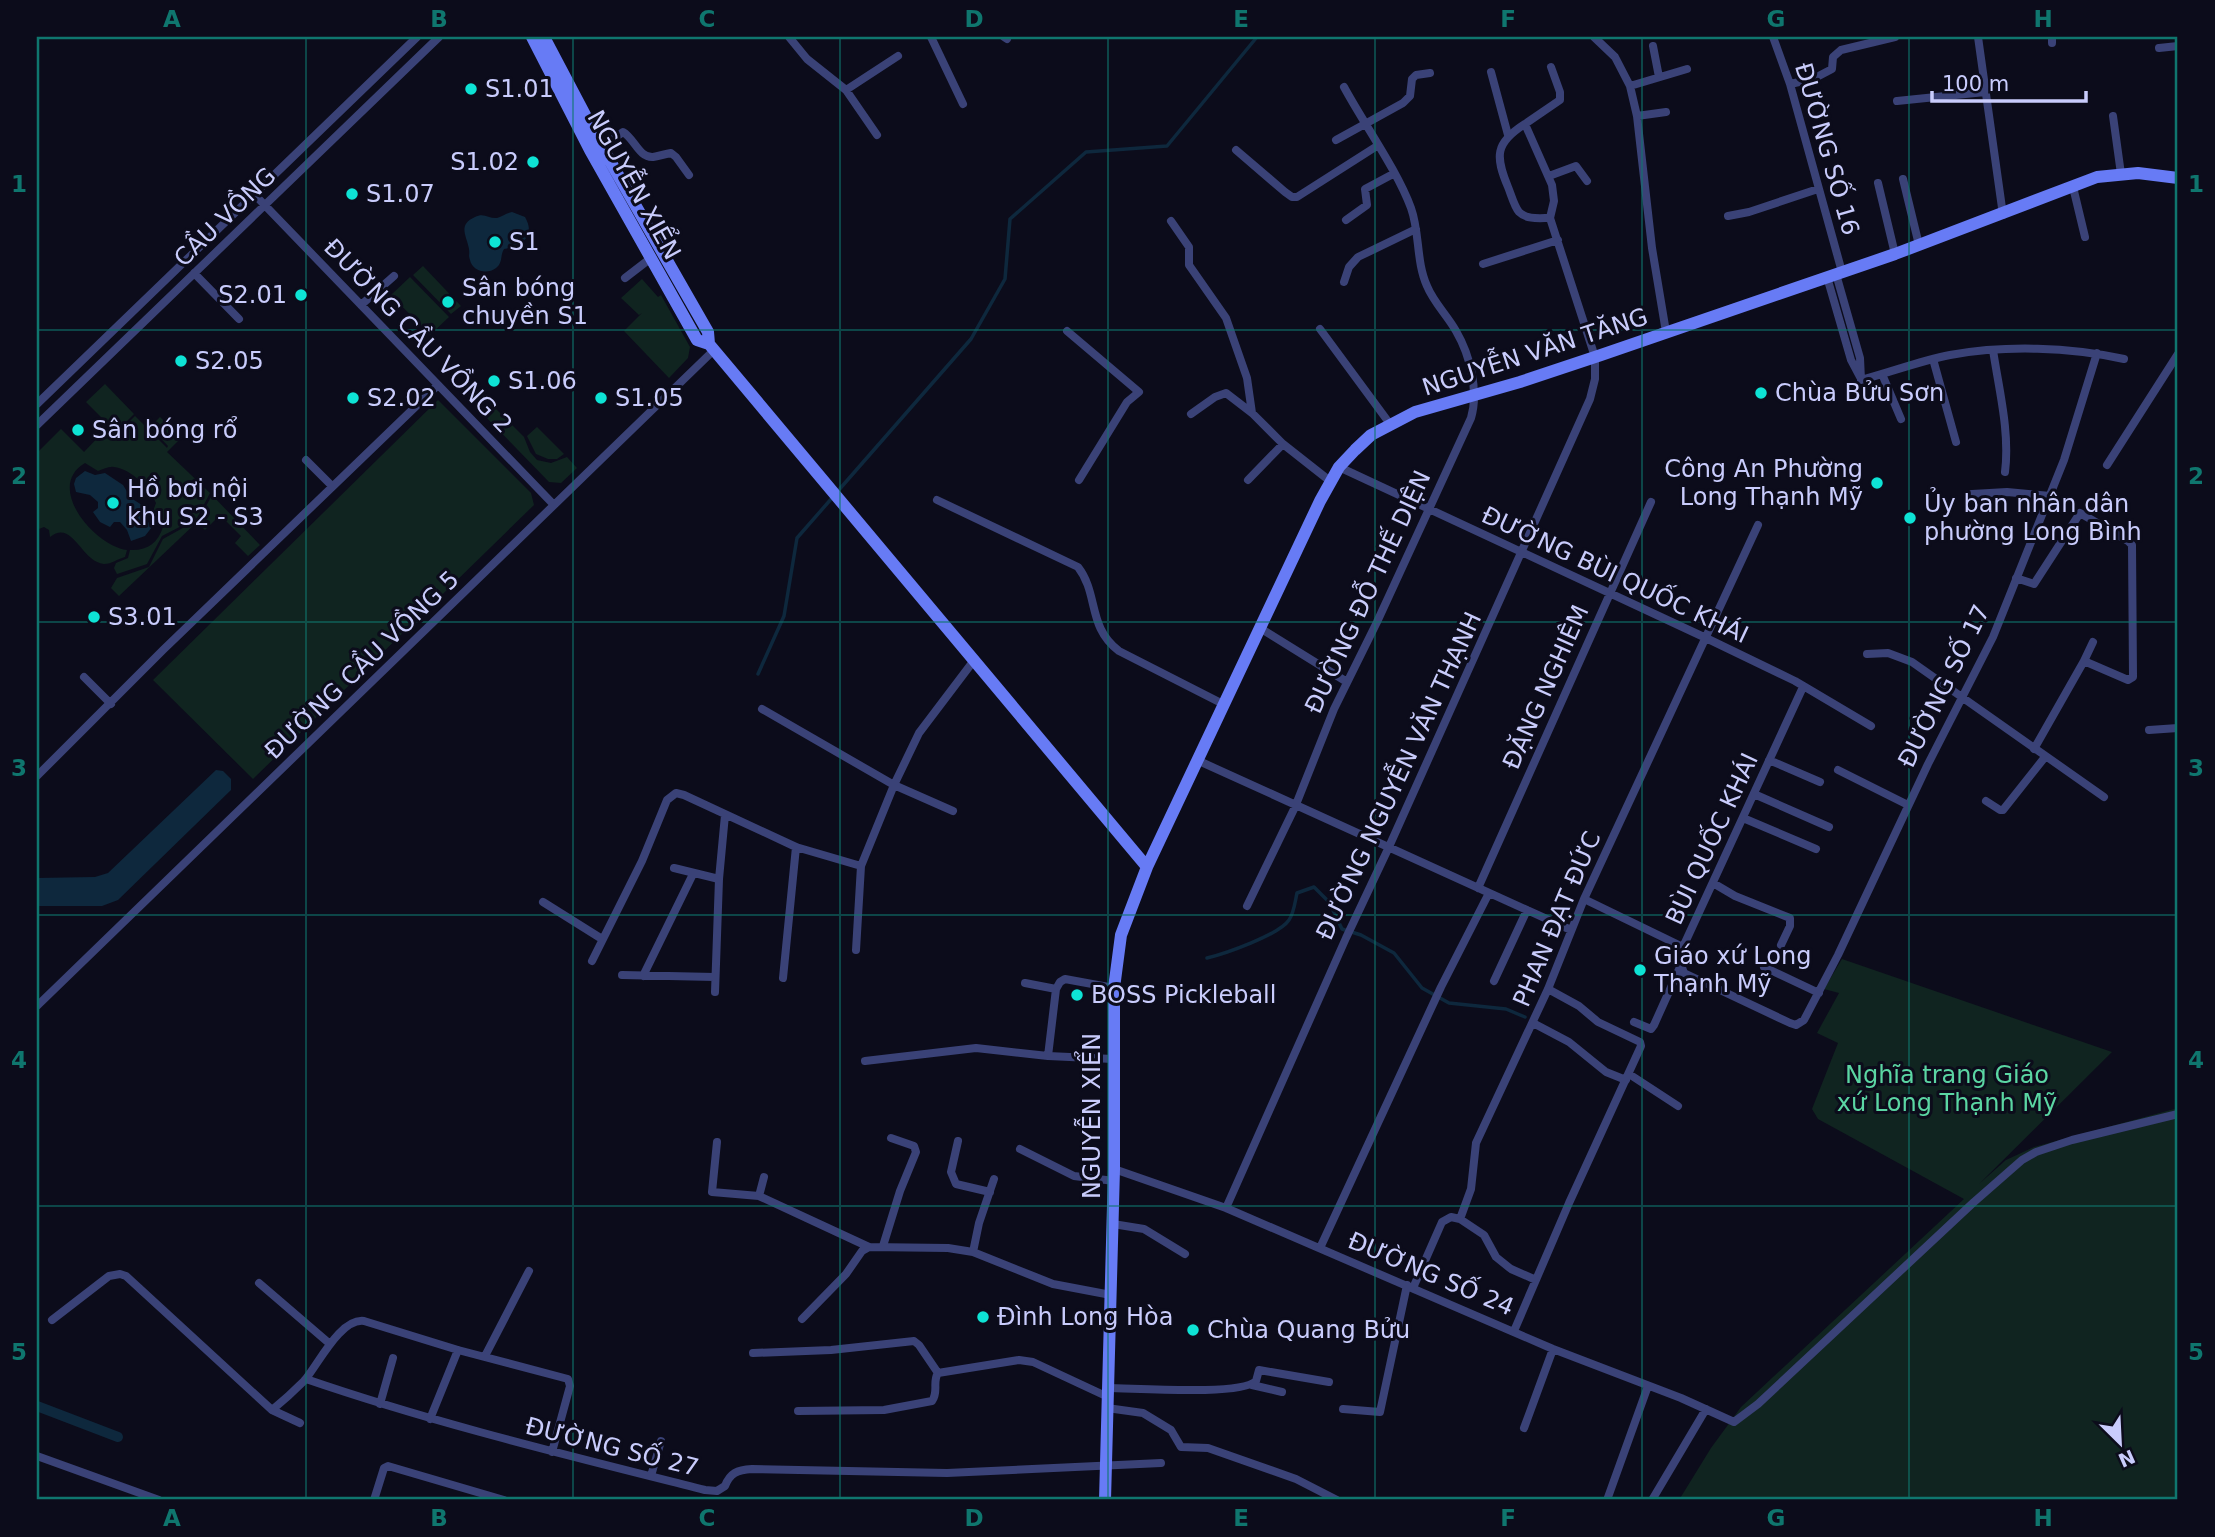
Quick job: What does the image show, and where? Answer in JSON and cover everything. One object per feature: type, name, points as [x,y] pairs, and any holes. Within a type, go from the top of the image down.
[{"type":"main road","name":"NGUYỄN XIỂN","points":[[532,37],[590,150],[697,340],[711,347],[975,659]]},
{"type":"main road","name":"NGUYỄN XIỂN","points":[[544,37],[602,147],[708,332],[711,347]]},
{"type":"main road","name":"NGUYỄN VĂN TĂNG","points":[[1147,867],[1330,481],[1339,467],[1371,435],[1415,412],[1520,382],[1895,254],[2097,177],[2157,174],[2178,178]]},
{"type":"main road","points":[[975,659],[1147,867]]},
{"type":"main road","name":"NGUYỄN XIỂN","points":[[1105,1500],[1114,1175],[1114,988],[1121,934],[1147,867]]},
{"type":"street","name":"CẦU VỒNG","points":[[37,404],[417,37]]},
{"type":"street","name":"CẦU VỒNG","points":[[37,425],[439,37]]},
{"type":"street","points":[[789,37],[807,59],[846,90],[877,135]]},
{"type":"street","points":[[931,37],[963,104]]},
{"type":"street","points":[[1594,37],[1615,57],[1630,86],[1651,248],[1666,332]]},
{"type":"street","name":"ĐƯỜNG SỐ 16","points":[[1773,37],[1790,84],[1818,189],[1835,274]]},
{"type":"street","points":[[1790,84],[1827,73],[1832,69],[1835,53],[1867,39],[1895,37]]},
{"type":"street","points":[[1978,37],[2003,215]]},
{"type":"street","points":[[1653,46],[1659,77]]},
{"type":"street","points":[[2159,48],[2178,46]]},
{"type":"street","points":[[846,90],[898,57]]},
{"type":"street","points":[[1550,218],[1529,217],[1518,211],[1498,164],[1499,152],[1508,135],[1560,100],[1560,92],[1551,67]]},
{"type":"street","points":[[1630,86],[1687,69]]},
{"type":"street","points":[[1491,72],[1508,135]]},
{"type":"street","points":[[1336,140],[1404,103],[1410,96],[1412,79],[1416,75],[1430,73]]},
{"type":"street","points":[[1344,87],[1410,207],[1426,286],[1437,307],[1459,337],[1475,393]]},
{"type":"street","points":[[1897,101],[1985,92]]},
{"type":"street","points":[[1636,116],[1667,112]]},
{"type":"street","points":[[2113,116],[2121,174]]},
{"type":"street","points":[[1525,124],[1549,176],[1554,201],[1550,218],[1595,357]]},
{"type":"street","points":[[602,147],[623,132],[628,134],[644,155],[653,157],[671,153],[689,176]]},
{"type":"street","points":[[1236,150],[1285,192],[1297,197],[1377,146]]},
{"type":"street","points":[[1549,176],[1576,166],[1587,181]]},
{"type":"street","points":[[1346,220],[1367,205],[1365,189],[1393,174]]},
{"type":"street","points":[[1903,179],[1919,245]]},
{"type":"street","points":[[1878,183],[1895,254]]},
{"type":"street","points":[[2073,187],[2085,237]]},
{"type":"street","points":[[1728,216],[1749,212],[1818,189]]},
{"type":"street","name":"ĐƯỜNG CẦU VỒNG 2","points":[[254,194],[554,505]]},
{"type":"street","points":[[1171,221],[1189,247],[1189,265],[1226,318],[1247,378],[1252,413]]},
{"type":"street","points":[[1344,282],[1349,267],[1358,257],[1416,229]]},
{"type":"street","points":[[1483,264],[1558,240]]},
{"type":"street","points":[[625,278],[651,258]]},
{"type":"street","points":[[194,273],[239,319]]},
{"type":"street","points":[[1835,274],[1851,360],[1861,380],[1933,359],[1993,351],[2044,349],[2097,353],[2124,359]]},
{"type":"street","points":[[361,305],[394,276]]},
{"type":"street","points":[[1320,330],[1390,424]]},
{"type":"street","points":[[1067,331],[1139,392],[1127,402],[1079,480]]},
{"type":"street","name":"ĐƯỜNG CẦU VỒNG 5","points":[[37,1006],[554,505],[711,347]]},
{"type":"street","points":[[1993,351],[2006,431],[2005,472]]},
{"type":"street","name":"ĐƯỜNG SỐ 17","points":[[1681,965],[1685,974],[1790,1023],[1799,1024],[1819,993],[1993,637],[2064,460],[2097,353]]},
{"type":"street","points":[[2107,465],[2178,354]]},
{"type":"street","name":"ĐƯỜNG NGUYỄN VĂN THẠNH","points":[[1226,1208],[1590,399],[1595,379],[1595,357]]},
{"type":"street","points":[[1933,359],[1956,442]]},
{"type":"street","points":[[1882,374],[1901,419]]},
{"type":"street","points":[[37,776],[163,650],[438,385]]},
{"type":"street","points":[[1191,414],[1215,397],[1226,393],[1252,413],[1283,444],[1330,481]]},
{"type":"street","name":"ĐƯỜNG ĐỖ THẾ DIỆN","points":[[1247,906],[1295,807],[1334,709],[1471,418],[1475,393]]},
{"type":"street","points":[[1248,480],[1283,444]]},
{"type":"street","points":[[306,460],[332,486]]},
{"type":"street","name":"ĐƯỜNG BÙI QUỐC KHÁI","points":[[1339,467],[1706,638],[1803,687],[1871,726]]},
{"type":"street","points":[[1972,494],[2007,492],[2050,496]]},
{"type":"street","points":[[937,500],[1078,567],[1085,576],[1094,615],[1110,644],[1225,705]]},
{"type":"street","name":"ĐẶNG NGHIÊM","points":[[1478,888],[1651,502]]},
{"type":"street","points":[[2016,578],[2034,584],[2080,513],[2130,543],[2133,677],[2128,680],[2084,661]]},
{"type":"street","name":"PHAN ĐẠT ĐỨC","points":[[1460,1219],[1471,1189],[1476,1143],[1533,1024],[1584,899],[1758,525]]},
{"type":"street","points":[[1260,628],[1348,682]]},
{"type":"street","points":[[2034,749],[2093,642]]},
{"type":"street","points":[[1867,654],[1888,653],[1912,662],[2104,797]]},
{"type":"street","points":[[856,950],[861,866],[894,785],[919,733],[975,659]]},
{"type":"street","points":[[84,677],[111,704]]},
{"type":"street","name":"BÙI QUỐC KHÁI","points":[[1634,1022],[1651,1029],[1681,965],[1683,947],[1803,687]]},
{"type":"street","points":[[762,709],[894,785],[953,811]]},
{"type":"street","points":[[2149,730],[2178,728]]},
{"type":"street","points":[[1986,801],[2003,810],[2045,757]]},
{"type":"street","points":[[1769,760],[1820,782]]},
{"type":"street","points":[[1199,761],[1295,807],[1571,930]]},
{"type":"street","points":[[1838,770],[1909,805]]},
{"type":"street","points":[[592,961],[642,861],[667,800],[676,793],[796,847],[861,866]]},
{"type":"street","points":[[1754,794],[1829,827]]},
{"type":"street","points":[[715,992],[719,879],[725,815]]},
{"type":"street","points":[[1743,818],[1816,849]]},
{"type":"street","points":[[783,978],[796,847]]},
{"type":"street","points":[[674,869],[719,879]]},
{"type":"street","points":[[643,976],[693,874]]},
{"type":"street","points":[[1713,883],[1735,896],[1790,918],[1790,926],[1781,945]]},
{"type":"street","points":[[1320,1248],[1441,987],[1489,893]]},
{"type":"street","points":[[1584,899],[1683,947]]},
{"type":"street","points":[[543,902],[601,939]]},
{"type":"street","points":[[1494,981],[1527,910]]},
{"type":"street","points":[[1764,967],[1819,993]]},
{"type":"street","points":[[622,975],[715,977]]},
{"type":"street","points":[[1048,1056],[1056,989],[1060,982],[1065,979],[1114,988]]},
{"type":"street","points":[[1025,983],[1056,989]]},
{"type":"street","points":[[1514,1331],[1641,1043],[1598,1022],[1578,1006],[1548,989]]},
{"type":"street","points":[[1533,1024],[1569,1042],[1606,1072],[1627,1077],[1678,1106]]},
{"type":"street","points":[[865,1061],[976,1048],[1048,1056],[1113,1059]]},
{"type":"street","name":"ĐƯỜNG SỐ 24","points":[[1020,1149],[1074,1177],[1114,1175],[1226,1208],[1553,1349],[1706,1409],[1730,1422],[1739,1420],[1758,1404],[2022,1160],[2036,1152],[2072,1140],[2178,1114]]},
{"type":"street","points":[[883,1246],[900,1191],[916,1152],[914,1146],[891,1138]]},
{"type":"street","points":[[958,1141],[951,1172],[956,1184],[990,1192]]},
{"type":"street","points":[[717,1142],[712,1192],[759,1196],[869,1247]]},
{"type":"street","points":[[759,1196],[764,1177]]},
{"type":"street","points":[[973,1252],[979,1223],[994,1179]]},
{"type":"street","points":[[1343,1409],[1380,1412],[1410,1286],[1442,1222],[1451,1217],[1460,1219],[1484,1235],[1496,1257],[1511,1269],[1536,1280]]},
{"type":"street","points":[[1113,1224],[1144,1229],[1185,1254]]},
{"type":"street","points":[[802,1319],[816,1302],[846,1275],[862,1251],[869,1247],[948,1248],[973,1252],[1053,1284],[1111,1295]]},
{"type":"street","points":[[485,1356],[529,1271]]},
{"type":"street","points":[[52,1320],[109,1276],[120,1273],[272,1410],[300,1423]]},
{"type":"street","points":[[259,1283],[330,1344]]},
{"type":"street","points":[[272,1410],[306,1379],[330,1344],[352,1322],[358,1320],[568,1379],[570,1387],[552,1452]]},
{"type":"street","points":[[752,1353],[831,1350],[914,1341],[938,1373]]},
{"type":"street","points":[[1524,1428],[1553,1349]]},
{"type":"street","points":[[430,1419],[458,1350]]},
{"type":"street","points":[[380,1404],[393,1358]]},
{"type":"street","points":[[938,1373],[1019,1360],[1033,1362],[1143,1413],[1171,1430],[1181,1447],[1208,1448],[1296,1479],[1321,1497],[1337,1500]]},
{"type":"street","points":[[1252,1385],[1259,1370],[1329,1382]]},
{"type":"street","points":[[798,1411],[884,1410],[932,1401],[936,1393],[935,1378],[938,1373]]},
{"type":"street","name":"ĐƯỜNG SỐ 27","points":[[306,1379],[430,1419],[705,1490],[717,1490],[725,1486],[733,1473],[752,1469],[947,1472],[1161,1463]]},
{"type":"street","points":[[1108,1398],[1252,1385],[1282,1392]]},
{"type":"street","points":[[1607,1500],[1648,1386]]},
{"type":"street","points":[[1652,1500],[1706,1409]]},
{"type":"street","points":[[651,1476],[662,1441]]},
{"type":"street","points":[[37,1457],[159,1500]]},
{"type":"street","points":[[374,1500],[384,1468],[390,1466],[504,1500]]},
{"type":"green space","points":[[423,266],[461,306],[451,314],[413,275]]},
{"type":"green space","points":[[410,277],[449,317],[430,335],[391,295]]},
{"type":"green space","points":[[642,279],[658,297],[661,295],[690,347],[688,358],[669,378],[624,331],[642,313],[639,315],[621,298]]},
{"type":"green space","points":[[105,384],[134,414],[116,432],[86,402]]},
{"type":"green space","points":[[438,400],[531,493],[534,505],[253,779],[153,680]]},
{"type":"green space","points":[[491,404],[524,437],[530,452],[537,460],[551,463],[567,457],[577,468],[561,483],[549,482],[481,412]]},
{"type":"green space","points":[[135,416],[167,448],[150,427],[160,417],[181,438],[167,452],[210,493],[197,518],[162,536],[147,564],[117,574],[114,568],[116,563],[128,558],[130,550],[151,545],[161,533],[163,527],[152,514],[156,503],[149,491],[133,475],[120,469],[110,467],[98,471],[85,463],[74,473],[70,486],[72,500],[79,514],[101,538],[127,550],[125,557],[104,564],[96,562],[65,533],[50,537],[49,530],[44,527],[39,529],[37,535],[37,453],[61,429],[84,452],[106,429],[114,437]]},
{"type":"green space","points":[[537,427],[564,454],[557,459],[548,459],[536,454],[527,436]]},
{"type":"green space","points":[[212,495],[260,545],[248,556],[235,543],[241,536],[220,515],[205,530],[197,522],[119,596],[111,588],[117,578],[149,567],[163,539],[199,519]]},
{"type":"green space","name":"Nghĩa trang Giáo xứ Long Thạnh Mỹ","points":[[1842,959],[2112,1052],[1979,1184],[2006,1160],[2034,1147],[2178,1108],[2178,1500],[1679,1500],[1711,1448],[1741,1407],[1964,1199],[1818,1119],[1812,1109],[1838,1043],[1817,1033],[1839,993],[1824,989]]},
{"type":"water","name":"S1","points":[[512,212],[525,217],[528,235],[521,243],[504,249],[500,264],[496,268],[488,271],[477,269],[469,258],[464,231],[466,224],[478,216],[497,218]]},
{"type":"water","points":[[85,471],[95,475],[105,473],[123,485],[131,498],[145,507],[145,518],[152,527],[145,536],[131,541],[120,522],[114,522],[110,527],[100,522],[93,512],[98,508],[98,502],[90,495],[76,492],[76,478]]},
{"type":"water","points":[[216,770],[223,771],[231,779],[231,790],[118,900],[102,906],[37,906],[37,878],[95,877],[108,873]]},
{"type":"waterway","points":[[837,492],[971,339],[1005,279],[1010,219],[1086,152],[1167,146],[1257,37]]},
{"type":"waterway","points":[[758,674],[784,616],[797,538],[832,498]]},
{"type":"waterway","points":[[1207,958],[1274,932],[1289,920],[1297,893],[1314,887],[1329,902],[1342,929],[1361,935],[1394,953],[1422,988],[1449,1003],[1506,1009],[1525,1017]]},
{"type":"waterway","points":[[37,1406],[118,1437]]},
{"type":"place","name":"S1.01","points":[[471,89]]},
{"type":"place","name":"S1.02","points":[[533,162]]},
{"type":"place","name":"S1.07","points":[[352,194]]},
{"type":"place","name":"S1","points":[[495,242]]},
{"type":"place","name":"S2.01","points":[[301,295]]},
{"type":"place","name":"Sân bóng chuyền S1","points":[[448,302]]},
{"type":"place","name":"S2.05","points":[[181,361]]},
{"type":"place","name":"S1.06","points":[[494,381]]},
{"type":"place","name":"Chùa Bửu Sơn","points":[[1761,393]]},
{"type":"place","name":"S2.02","points":[[353,398]]},
{"type":"place","name":"S1.05","points":[[601,398]]},
{"type":"place","name":"Sân bóng rổ","points":[[78,430]]},
{"type":"place","name":"Công An Phường Long Thạnh Mỹ","points":[[1877,483]]},
{"type":"place","name":"Hồ bơi nội khu S2 - S3","points":[[113,503]]},
{"type":"place","name":"Ủy ban nhân dân phường Long Bình","points":[[1910,518]]},
{"type":"place","name":"S3.01","points":[[94,617]]},
{"type":"place","name":"Giáo xứ Long Thạnh Mỹ","points":[[1640,970]]},
{"type":"place","name":"BOSS Pickleball","points":[[1077,995]]},
{"type":"place","name":"Đình Long Hòa","points":[[983,1317]]},
{"type":"place","name":"Chùa Quang Bửu","points":[[1193,1330]]}]
